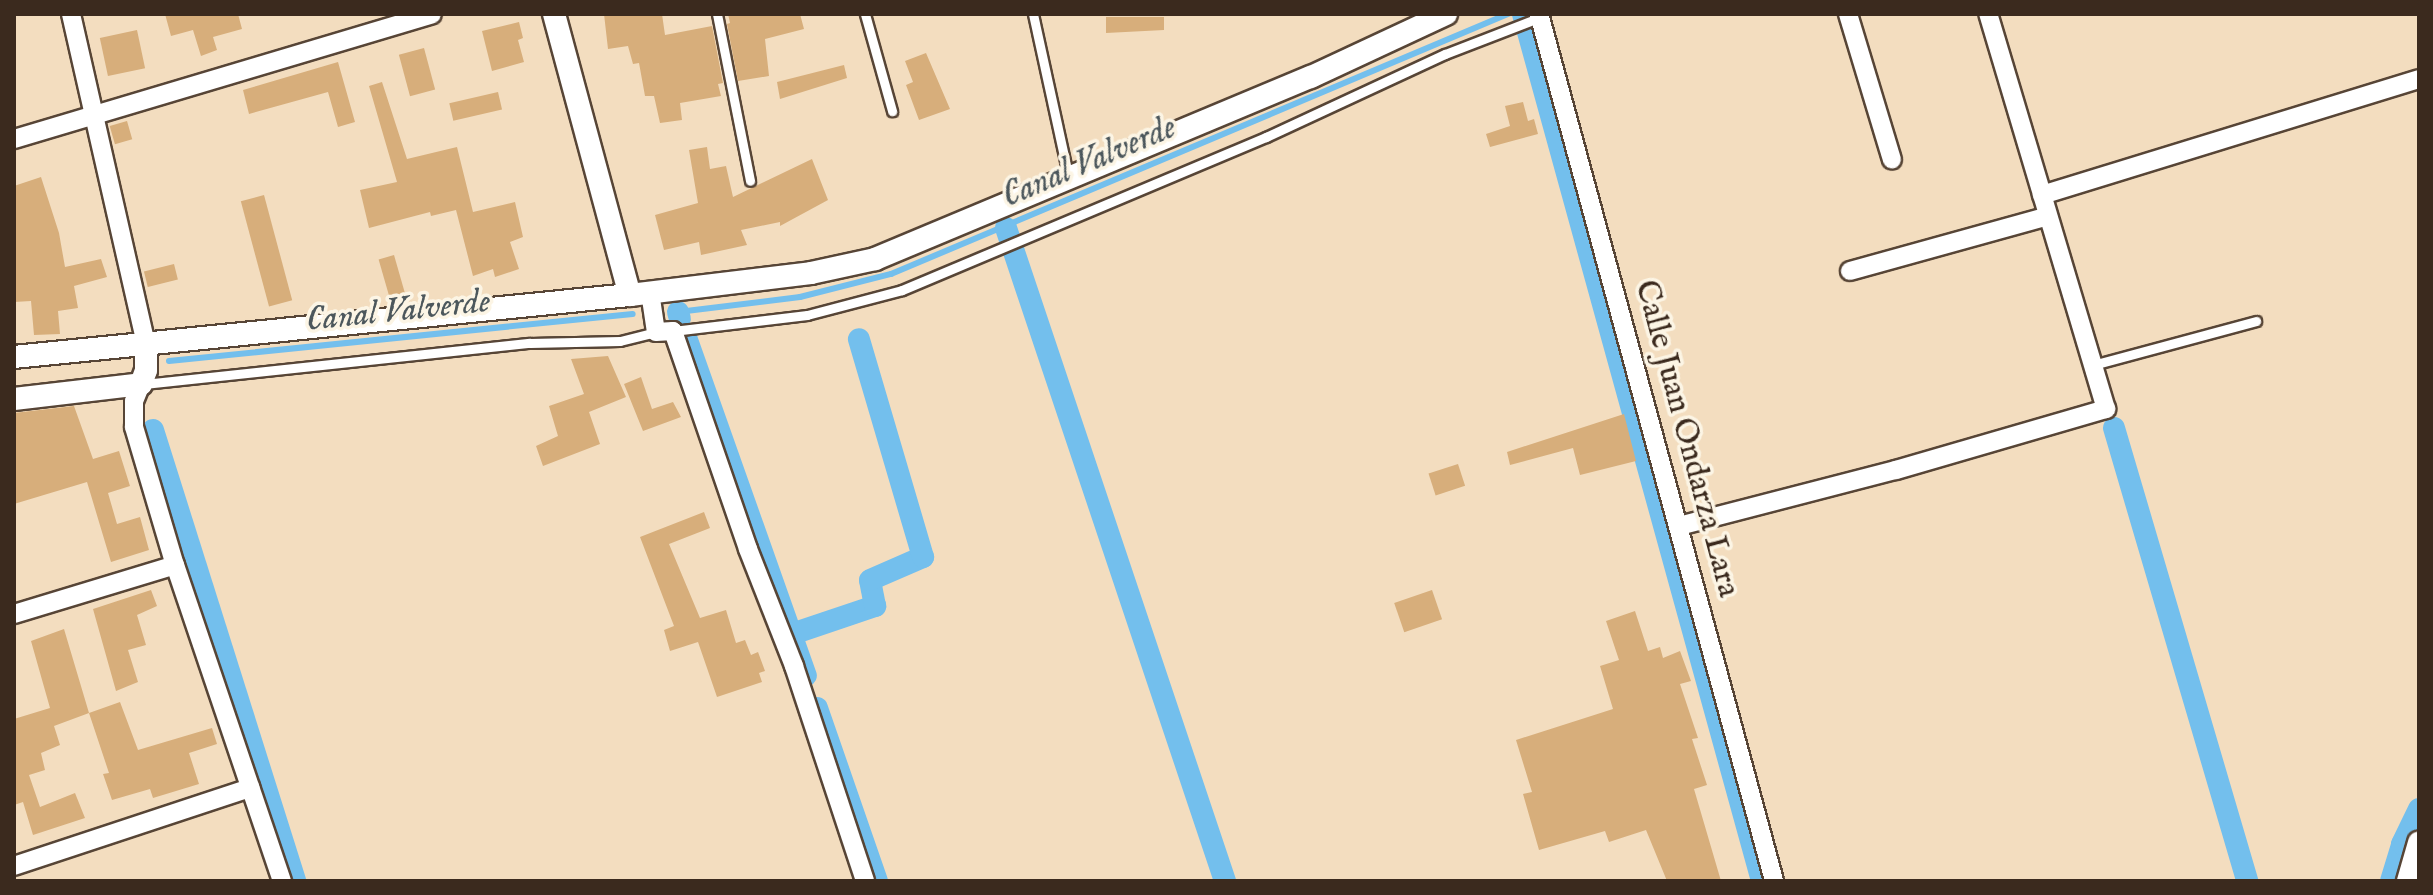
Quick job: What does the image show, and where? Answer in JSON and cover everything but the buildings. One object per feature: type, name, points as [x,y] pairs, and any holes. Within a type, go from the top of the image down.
[{"type":"street","points":[[71,14],[146,343],[146,370],[134,401],[134,427],[175,565],[282,881]]},
{"type":"street","points":[[14,139],[432,14]]},
{"type":"street","points":[[554,14],[640,293],[664,331],[794,666],[865,881]]},
{"type":"street","points":[[14,357],[640,293],[811,273],[875,259],[1311,77],[1446,14]]},
{"type":"street","points":[[1848,14],[1892,160]]},
{"type":"street","points":[[1679,526],[1896,470],[2106,409],[1988,14]]},
{"type":"street","name":"Calle Juan Ondarza Lara","points":[[1542,15],[1774,881]]},
{"type":"street","points":[[2042,195],[2419,79]]},
{"type":"street","points":[[1850,271],[2048,216]]},
{"type":"street","points":[[14,399],[141,384]]},
{"type":"street","points":[[14,614],[175,565]]},
{"type":"street","points":[[14,866],[250,788]]},
{"type":"street","points":[[2408,881],[2419,843]]},
{"type":"lane","points":[[717,14],[750,181]]},
{"type":"lane","points":[[865,14],[892,111]]},
{"type":"lane","points":[[1033,14],[1069,179]]},
{"type":"lane","points":[[141,384],[530,343],[620,341],[664,331],[807,315],[902,290],[1266,137],[1445,54],[1542,15]]},
{"type":"lane","points":[[2093,365],[2256,321]]},
{"type":"waterway","name":"Canal Valverde","points":[[678,312],[800,297],[891,274],[1508,14]]},
{"type":"waterway","points":[[1523,14],[1762,881]]},
{"type":"waterway","points":[[1006,228],[1225,881]]},
{"type":"waterway","name":"Canal Valverde","points":[[678,312],[680,319]]},
{"type":"waterway","name":"Canal Valverde","points":[[169,361],[633,314]]},
{"type":"waterway","points":[[792,634],[875,606],[870,580],[923,557],[859,339]]},
{"type":"waterway","points":[[687,340],[806,676]]},
{"type":"waterway","points":[[2114,428],[2247,881]]},
{"type":"waterway","points":[[153,430],[295,881]]},
{"type":"waterway","points":[[817,708],[877,881]]},
{"type":"waterway","points":[[2391,881],[2402,844],[2419,809]]}]
